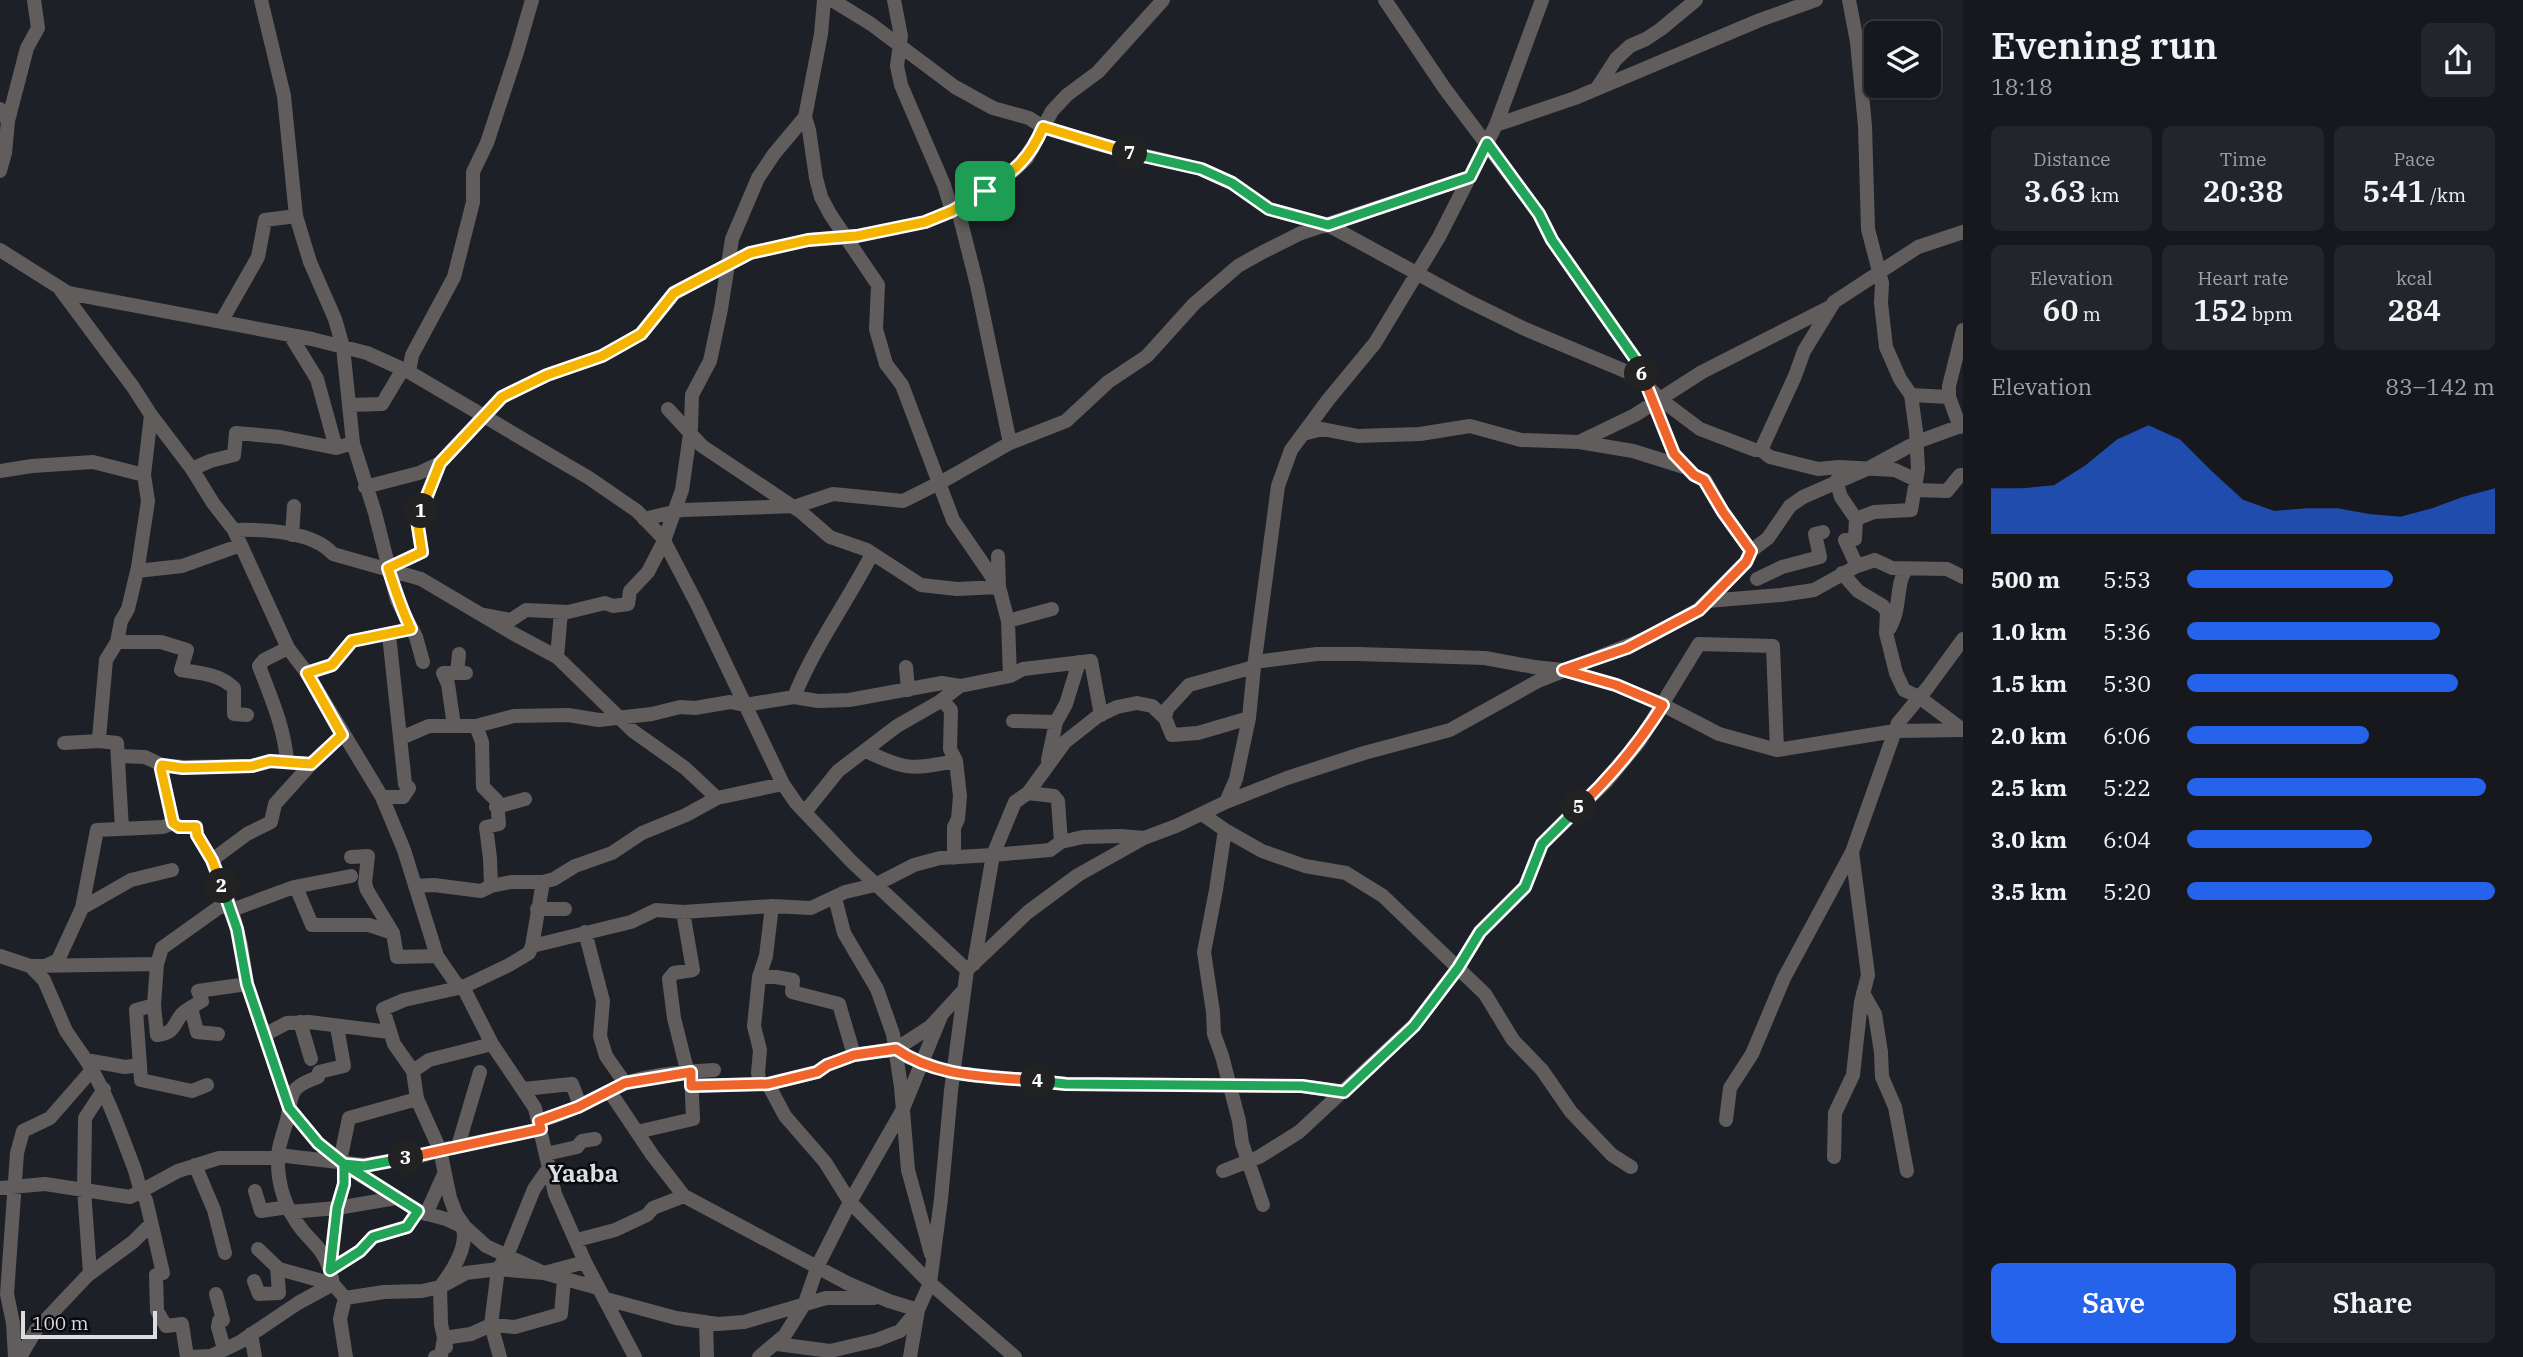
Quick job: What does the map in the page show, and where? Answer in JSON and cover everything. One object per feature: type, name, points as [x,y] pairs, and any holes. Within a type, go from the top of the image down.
[{"type":"street","points":[[0,171],[5,153],[4,115],[38,28],[34,0]]},
{"type":"street","points":[[261,0],[284,96],[296,216],[310,262],[335,319],[343,347],[353,443],[375,513],[397,600],[405,613],[424,662]]},
{"type":"street","points":[[350,405],[382,404],[406,371],[454,277],[473,202],[473,172],[491,131],[532,0]]},
{"type":"street","points":[[824,0],[821,34],[805,117],[821,197],[878,285],[876,329],[886,364],[902,385],[953,520],[999,587]]},
{"type":"street","points":[[832,0],[900,45],[956,87],[993,108],[1029,118],[1043,127],[1126,152],[1201,169],[1232,183],[1269,209],[1328,225],[1525,329],[1637,376],[1656,401],[1674,454],[1688,469],[1704,480],[1749,557],[1764,597]]},
{"type":"street","points":[[894,0],[901,36],[897,66],[901,85],[944,185],[952,211],[959,214],[1010,443]]},
{"type":"street","points":[[388,568],[422,552],[417,520],[440,463],[502,397],[547,375],[602,356],[641,334],[674,293],[750,253],[808,240],[846,237],[925,222],[952,211],[1013,171],[1027,158],[1052,111],[1067,95],[1098,72],[1163,0]]},
{"type":"street","points":[[1385,0],[1445,89],[1539,214],[1552,240],[1638,363],[1646,386]]},
{"type":"street","points":[[1226,802],[1236,779],[1249,718],[1278,486],[1291,450],[1375,343],[1439,237],[1496,125],[1542,0]]},
{"type":"street","points":[[1597,88],[1616,60],[1630,46],[1661,29],[1696,0]]},
{"type":"street","points":[[1496,125],[1597,88],[1760,20],[1816,0]]},
{"type":"street","points":[[1849,0],[1857,42],[1864,126],[1868,229],[1879,271],[1886,347],[1900,379],[1911,395],[1917,442],[1916,485],[1911,510],[1874,512],[1856,519]]},
{"type":"street","points":[[485,615],[511,620],[526,610],[568,612],[605,603],[613,606],[628,604],[630,591],[648,572],[664,541],[682,490],[691,433],[692,395],[710,360],[732,239],[758,178],[774,153],[805,117]]},
{"type":"street","points":[[644,519],[674,512],[729,507],[792,507],[833,495],[902,502],[1010,443],[1066,421],[1108,382],[1147,356],[1194,304],[1238,266],[1282,241],[1470,177]]},
{"type":"street","points":[[221,322],[258,257],[265,220],[296,216]]},
{"type":"street","points":[[1761,450],[1804,351],[1834,302],[1918,247],[1963,232]]},
{"type":"street","points":[[0,250],[60,289],[86,297],[290,335],[367,353],[406,371],[589,478],[644,519],[664,541],[783,784],[805,813],[875,885],[971,967]]},
{"type":"street","points":[[60,289],[134,387],[234,530],[288,648],[307,673],[342,735],[382,797],[404,850],[437,956],[457,985],[463,987],[492,1044],[535,1108],[555,1194],[585,1262],[635,1357]]},
{"type":"street","points":[[1578,442],[1634,415],[1702,372],[1831,307]]},
{"type":"street","points":[[971,967],[1028,912],[1068,883],[1144,838],[1287,778],[1364,752],[1450,730],[1563,670],[1649,637],[1699,610],[1768,538],[1790,506],[1917,442],[1961,426],[1949,397],[1949,386],[1963,330]]},
{"type":"street","points":[[290,335],[317,379],[335,448]]},
{"type":"street","points":[[1911,395],[1949,397]]},
{"type":"street","points":[[1656,401],[1700,429],[1761,450],[1770,457],[1818,469],[1895,470],[1916,485],[1947,491],[1959,475],[1963,475]]},
{"type":"street","points":[[668,408],[702,446],[792,507],[830,537],[873,554],[921,584],[957,589],[999,587]]},
{"type":"street","points":[[99,741],[106,660],[117,642],[137,571],[148,501],[144,475],[152,415]]},
{"type":"street","points":[[1303,434],[1322,429],[1358,436],[1420,435],[1470,426],[1521,440],[1578,442],[1633,451],[1688,469]]},
{"type":"street","points":[[192,469],[234,455],[236,433],[280,437],[335,448],[353,443]]},
{"type":"street","points":[[0,471],[93,462],[144,475]]},
{"type":"street","points":[[365,487],[419,473],[440,463]]},
{"type":"street","points":[[1836,481],[1841,497],[1856,519],[1855,539],[1845,540],[1857,566]]},
{"type":"street","points":[[292,535],[294,506]]},
{"type":"street","points":[[234,530],[256,529],[309,538],[326,546],[332,554],[421,579],[556,657],[642,739],[685,768],[717,798]]},
{"type":"street","points":[[1756,579],[1782,567],[1820,557],[1815,534],[1823,531]]},
{"type":"street","points":[[137,571],[182,566],[241,545]]},
{"type":"street","points":[[794,697],[805,669],[873,554]]},
{"type":"street","points":[[998,556],[999,587],[1008,621],[1010,676]]},
{"type":"street","points":[[1707,601],[1814,590],[1835,580],[1842,573],[1875,560],[1892,568],[1947,569],[1963,577]]},
{"type":"street","points":[[1886,633],[1895,619],[1901,575],[1908,569]]},
{"type":"street","points":[[1842,573],[1858,591],[1884,606],[1887,611],[1886,633],[1900,683],[1909,694],[1919,698],[1963,730]]},
{"type":"street","points":[[1008,621],[1052,609]]},
{"type":"street","points":[[556,657],[561,612]]},
{"type":"street","points":[[307,673],[332,665],[352,641],[411,629]]},
{"type":"street","points":[[382,797],[403,797],[409,788],[405,784],[389,635]]},
{"type":"street","points":[[1726,1120],[1730,1088],[1752,1054],[1784,978],[1852,852],[1898,723],[1963,639]]},
{"type":"street","points":[[117,642],[162,642],[187,650],[181,670],[225,680],[234,688],[234,714],[247,715]]},
{"type":"street","points":[[1223,1171],[1278,1147],[1299,1132],[1414,1026],[1458,968],[1480,932],[1525,887],[1542,844],[1605,782],[1639,742],[1699,644],[1773,646],[1777,750]]},
{"type":"street","points":[[245,673],[288,648]]},
{"type":"street","points":[[1165,718],[1167,709],[1189,685],[1254,665],[1317,654],[1359,653],[1485,658],[1563,670],[1616,685],[1663,705],[1719,734],[1777,750],[1895,731],[1963,730]]},
{"type":"street","points":[[454,726],[448,684],[443,673],[461,673],[459,654]]},
{"type":"street","points":[[401,738],[429,726],[476,726],[514,716],[568,715],[599,720],[730,702],[745,705],[794,697],[818,701],[839,700],[942,683],[960,685],[1010,676],[1023,669],[1091,661],[1101,715]]},
{"type":"street","points":[[1044,774],[1056,722],[1066,705],[1079,662]]},
{"type":"street","points":[[259,666],[275,702],[285,744],[286,761]]},
{"type":"street","points":[[905,667],[908,690]]},
{"type":"street","points":[[805,813],[838,771],[916,713],[942,700],[960,685]]},
{"type":"street","points":[[942,700],[951,710],[950,749],[956,761],[960,796],[958,819],[954,827],[954,858]]},
{"type":"street","points":[[910,1357],[918,1310],[930,1283],[964,990],[993,855],[1015,802],[1028,793],[1044,774],[1065,742],[1101,715],[1117,707],[1137,703],[1152,706],[1165,718],[1172,735],[1198,733],[1249,718]]},
{"type":"street","points":[[1013,722],[1056,722]]},
{"type":"street","points":[[476,726],[482,742],[484,787],[497,801],[499,824],[486,827],[491,886]]},
{"type":"street","points":[[212,860],[247,834],[271,822],[275,804],[342,735]]},
{"type":"street","points":[[64,743],[117,743],[122,829]]},
{"type":"street","points":[[866,751],[893,764],[915,768],[956,761]]},
{"type":"street","points":[[118,756],[145,757],[162,765],[183,768],[252,766],[270,761],[311,764]]},
{"type":"street","points":[[162,765],[173,823],[179,827],[196,827],[197,835],[212,860],[230,907],[241,945],[247,984],[289,1108],[318,1143],[342,1163],[422,1213],[463,1227],[486,1246],[507,1256],[602,1294],[676,1318],[718,1324],[744,1322],[805,1303],[849,1297],[889,1301]]},
{"type":"street","points":[[415,886],[434,885],[481,891],[511,882],[543,882],[554,879],[575,866],[612,853],[642,834],[717,798],[783,784]]},
{"type":"street","points":[[1028,793],[1054,796],[1058,801],[1061,842]]},
{"type":"street","points":[[496,807],[525,799]]},
{"type":"street","points":[[1202,814],[1262,851],[1306,866],[1346,873],[1383,896],[1485,994],[1513,1040],[1542,1070],[1571,1112],[1612,1155],[1631,1167]]},
{"type":"street","points":[[54,1003],[54,964],[82,908],[97,830],[163,827],[173,823]]},
{"type":"street","points":[[1225,830],[1204,952],[1214,1034],[1239,1121],[1242,1143],[1263,1205]]},
{"type":"street","points":[[532,946],[631,922],[656,910],[684,912],[772,906],[811,908],[845,892],[875,885],[915,865],[940,858],[1050,850],[1061,842],[1094,836],[1144,838]]},
{"type":"street","points":[[1834,1157],[1835,1113],[1853,1075],[1863,993],[1868,975],[1852,852]]},
{"type":"street","points":[[351,857],[368,856],[365,883],[367,890],[393,933],[397,957],[437,956]]},
{"type":"street","points":[[82,908],[131,880],[172,870]]},
{"type":"street","points":[[157,1035],[154,1005],[157,964],[162,948],[218,908],[230,907],[296,887],[351,876]]},
{"type":"street","points":[[448,1357],[441,1324],[440,1287],[464,1241],[463,1227],[456,1214],[444,1174],[440,1150],[417,1099],[413,1071],[389,1032],[383,1009],[404,1000],[463,987],[529,953],[543,882]]},
{"type":"street","points":[[296,887],[312,925],[369,925],[393,933]]},
{"type":"street","points":[[835,898],[844,933],[877,989],[896,1049],[908,1170],[933,1259]]},
{"type":"street","points":[[772,906],[766,956],[759,977],[754,1026],[760,1050],[758,1073],[785,1116],[825,1162],[850,1202],[930,1283],[1015,1357]]},
{"type":"street","points":[[537,909],[565,909]]},
{"type":"street","points":[[637,1132],[693,1119],[691,1079],[674,1018],[669,979],[674,973],[693,970],[684,912]]},
{"type":"street","points":[[585,932],[603,1001],[600,1036],[606,1056],[625,1083]]},
{"type":"street","points":[[0,956],[30,966],[157,964]]},
{"type":"street","points":[[30,966],[44,980],[66,1031],[104,1089],[136,1172],[140,1192],[146,1200],[163,1273],[156,1275],[157,1311],[166,1326],[182,1324],[196,1357],[211,1356],[251,1334],[331,1277],[373,1237],[407,1227],[422,1213],[444,1174]]},
{"type":"street","points":[[759,977],[793,980],[792,992],[839,1004],[854,1055]]},
{"type":"street","points":[[139,1035],[166,1034],[178,1023],[181,1014],[202,1001],[198,991],[247,984]]},
{"type":"street","points":[[0,1188],[45,1184],[130,1197],[178,1171],[219,1158],[278,1156],[364,1166],[421,1156],[540,1125],[625,1083],[691,1079],[764,1083],[817,1072],[827,1065],[854,1055],[896,1049],[930,1027],[964,990]]},
{"type":"street","points":[[1863,993],[1875,1014],[1882,1077],[1895,1107],[1907,1171]]},
{"type":"street","points":[[154,1005],[136,1010],[141,1080],[192,1091],[207,1085]]},
{"type":"street","points":[[191,1008],[197,1032],[218,1034]]},
{"type":"street","points":[[777,1350],[805,1303],[818,1265],[850,1202],[902,1111],[941,1016]]},
{"type":"street","points":[[264,1035],[288,1023],[309,1021],[337,1027],[389,1032]]},
{"type":"street","points":[[300,1022],[312,1059]]},
{"type":"street","points":[[337,1027],[344,1066],[319,1072],[318,1077],[302,1083],[291,1094],[278,1156],[279,1180],[289,1210],[302,1230],[324,1253],[331,1277],[345,1298],[340,1319],[346,1357]]},
{"type":"street","points":[[413,1071],[429,1060],[492,1044]]},
{"type":"street","points":[[896,1049],[921,1063],[953,1073],[1066,1084],[1302,1086],[1344,1092]]},
{"type":"street","points":[[89,1065],[140,1065]]},
{"type":"street","points":[[15,1357],[13,1322],[7,1294],[17,1153],[23,1131],[50,1118],[89,1065]]},
{"type":"street","points":[[691,1079],[715,1070]]},
{"type":"street","points":[[458,1146],[480,1072]]},
{"type":"street","points":[[524,1089],[572,1084],[580,1105]]},
{"type":"street","points":[[90,1273],[84,1189],[85,1118],[104,1089]]},
{"type":"street","points":[[610,1092],[670,1180],[684,1196],[760,1238],[818,1265],[847,1283],[918,1310]]},
{"type":"street","points":[[331,1277],[337,1208],[344,1184],[342,1163],[349,1118],[417,1099]]},
{"type":"street","points":[[500,1357],[491,1325],[498,1269],[507,1256],[547,1162],[577,1147],[582,1141],[595,1139]]},
{"type":"street","points":[[195,1165],[214,1210],[225,1253]]},
{"type":"street","points":[[256,1191],[261,1212],[337,1208],[396,1198]]},
{"type":"street","points":[[577,1240],[615,1230],[647,1215],[653,1208],[684,1196]]},
{"type":"street","points":[[20,1357],[36,1330],[90,1273],[133,1242],[151,1224]]},
{"type":"street","points":[[258,1249],[277,1267],[308,1278],[331,1277]]},
{"type":"street","points":[[345,1298],[384,1292],[422,1291],[440,1287],[466,1273],[498,1269],[544,1272],[585,1262]]},
{"type":"street","points":[[254,1281],[259,1294],[279,1293],[277,1267]]},
{"type":"street","points":[[444,1338],[471,1334],[491,1325],[515,1327],[561,1314],[564,1279]]},
{"type":"street","points":[[216,1294],[223,1320],[219,1321],[218,1327],[224,1349]]},
{"type":"street","points":[[759,1357],[777,1350],[830,1351],[877,1340],[900,1331],[918,1310]]},
{"type":"street","points":[[706,1322],[707,1357]]},
{"type":"street","points":[[251,1334],[255,1357]]},
{"type":"street","points":[[435,1357],[441,1356],[444,1338]]},
{"type":"district","name":"Yaaba","points":[[583,1174]]},
{"type":"route","points":[[985,191],[952,211],[925,222],[857,236],[808,240],[750,253],[674,293],[641,334],[602,356],[547,375],[502,397],[440,463],[417,520],[422,552],[388,568],[397,600],[411,629],[352,641],[332,665],[307,673],[342,735],[311,764],[270,761],[252,766],[183,768],[162,765],[173,823],[179,827],[196,827],[197,835],[212,860],[232,909],[247,984],[289,1108],[318,1143],[344,1164],[418,1211],[407,1227],[373,1237],[360,1251],[330,1270],[337,1208],[344,1184],[344,1164],[364,1166],[421,1156],[541,1129],[539,1121],[558,1116],[625,1083],[647,1078],[691,1072],[691,1086],[768,1084],[817,1072],[827,1065],[854,1055],[896,1049],[925,1065],[953,1073],[1066,1084],[1302,1086],[1344,1092],[1414,1026],[1458,968],[1480,932],[1525,887],[1542,844],[1605,782],[1639,742],[1663,705],[1616,685],[1563,670],[1597,656],[1627,648],[1699,610],[1746,562],[1751,551],[1704,480],[1694,475],[1674,454],[1638,363],[1552,240],[1539,214],[1487,143],[1470,177],[1328,225],[1269,209],[1232,183],[1201,169],[1126,152],[1043,127],[1027,158],[985,191]]}]
